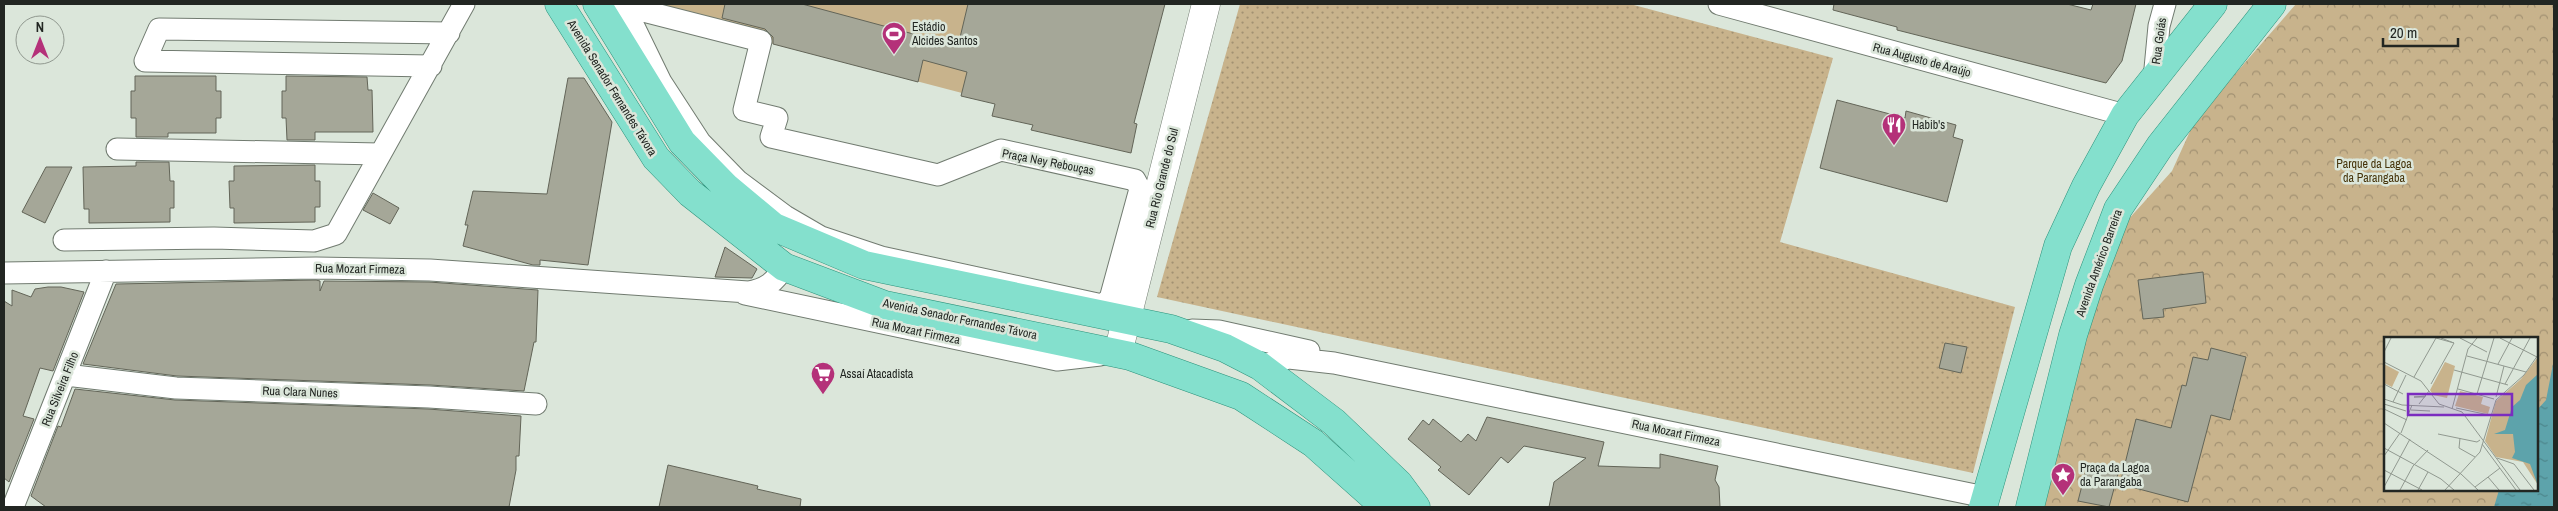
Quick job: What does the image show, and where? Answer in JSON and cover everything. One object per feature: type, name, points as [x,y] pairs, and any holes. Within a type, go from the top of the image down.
[{"type":"main road","name":"Avenida Senador Fernandes Távora","points":[[559,4],[656,158],[690,193],[784,267],[886,305],[1118,352],[1241,396],[1313,443],[1385,507]]},
{"type":"main road","points":[[597,4],[682,142],[726,187],[774,227],[864,264],[1171,329],[1225,348],[1260,366],[1334,422],[1399,484],[1416,507]]},
{"type":"main road","points":[[1984,502],[2058,246],[2086,186],[2125,115],[2213,4]]},
{"type":"main road","name":"Avenida Américo Barreira","points":[[2030,507],[2073,335],[2089,285],[2118,209],[2160,146],[2272,4]]},
{"type":"street","points":[[64,240],[214,238],[314,241],[336,234],[464,4]]},
{"type":"street","name":"Rua Rio Grande do Sul","points":[[1118,352],[1206,4]]},
{"type":"street","name":"Rua Augusto de Araújo","points":[[1719,4],[2125,115]]},
{"type":"street","name":"Rua Goiás","points":[[2154,78],[2159,26],[2165,4]]},
{"type":"street","name":"Praça Ney Rebouças","points":[[624,6],[762,41],[744,110],[777,118],[771,137],[938,175],[1001,150],[1135,180],[1140,189],[1110,299],[1102,305],[881,257],[824,239],[785,216],[738,181],[700,142],[660,82],[624,6]]},
{"type":"street","points":[[430,66],[145,62],[159,28],[449,33]]},
{"type":"street","points":[[277,64],[288,30]]},
{"type":"street","points":[[117,149],[380,154]]},
{"type":"street","points":[[212,270],[214,238]]},
{"type":"street","name":"Rua Mozart Firmeza","points":[[4,273],[316,268],[430,270],[715,288],[748,292],[765,288],[779,276],[784,267]]},
{"type":"street","name":"Rua Silveira Filho","points":[[13,507],[106,271]]},
{"type":"street","name":"Rua Mozart Firmeza","points":[[715,288],[1057,360],[1118,352]]},
{"type":"street","name":"Rua Mozart Firmeza","points":[[1171,329],[1218,331],[1302,348],[1366,370]]},
{"type":"street","name":"Rua Mozart Firmeza","points":[[1260,366],[1289,358],[1366,370],[1984,502]]},
{"type":"street","name":"Rua Clara Nunes","points":[[66,375],[176,388],[429,397],[536,404]]},
{"type":"green space","name":"Estádio Alcides Santos","points":[[622,4],[985,4],[962,93]]},
{"type":"green space","points":[[1240,4],[1630,4],[1833,58],[1780,242],[2015,307],[1973,473],[1157,297]]},
{"type":"green space","name":"Parque da Lagoa da Parangaba","points":[[2296,4],[2554,4],[2554,507],[2041,507],[2068,400],[2093,315],[2126,222],[2172,171],[2191,129],[2222,89]]},
{"type":"water","points":[[2554,359],[2554,507],[2494,507],[2499,491],[2538,491],[2538,409],[2546,400]]},
{"type":"building","points":[[725,4],[802,4],[958,46],[968,4],[1165,4],[1134,123],[1137,124],[1131,153],[1031,130],[1033,125],[992,116],[995,104],[961,96],[967,72],[923,60],[918,82],[773,44],[773,37],[765,29],[722,18]]},
{"type":"building","points":[[1834,4],[2067,4],[2091,10],[2093,4],[2136,4],[2122,61],[2106,83],[1897,30],[1897,27],[1833,10]]},
{"type":"building","points":[[135,76],[216,76],[216,91],[221,91],[221,118],[216,118],[216,133],[168,133],[168,137],[136,137],[136,118],[131,118],[131,91],[135,91]]},
{"type":"building","points":[[286,76],[367,77],[368,90],[372,90],[373,132],[315,132],[315,140],[287,140],[286,118],[282,118],[282,91],[286,91]]},
{"type":"building","points":[[568,78],[584,78],[612,122],[588,265],[540,260],[540,265],[533,265],[463,246],[468,225],[465,225],[473,191],[547,194]]},
{"type":"building","name":"Habib's","points":[[1837,100],[1905,118],[1906,111],[1956,125],[1953,137],[1963,140],[1947,202],[1820,168]]},
{"type":"building","points":[[136,162],[169,162],[170,181],[174,181],[174,208],[170,208],[170,222],[89,223],[89,209],[84,209],[83,167],[136,166]]},
{"type":"building","points":[[315,165],[315,181],[320,181],[320,207],[315,207],[315,222],[234,223],[234,208],[230,208],[229,181],[234,181],[234,166]]},
{"type":"building","points":[[46,167],[72,167],[45,223],[22,212]]},
{"type":"building","points":[[373,193],[399,208],[390,224],[363,210]]},
{"type":"building","points":[[725,247],[757,269],[752,278],[715,277]]},
{"type":"building","points":[[2203,272],[2206,303],[2163,309],[2164,317],[2143,319],[2138,280]]},
{"type":"building","points":[[320,281],[320,291],[324,281],[429,282],[538,290],[536,342],[534,342],[524,391],[430,385],[177,376],[83,364],[116,284]]},
{"type":"building","points":[[61,287],[84,292],[53,371],[40,368],[23,416],[34,419],[9,482],[4,478],[4,301],[12,306],[12,290],[31,297],[35,289]]},
{"type":"building","points":[[1945,343],[1967,347],[1961,373],[1939,368]]},
{"type":"building","points":[[2211,348],[2246,357],[2230,420],[2211,415],[2188,502],[2120,484],[2136,419],[2171,428],[2182,385],[2186,386],[2193,357],[2208,360]]},
{"type":"building","points":[[75,389],[175,400],[428,409],[521,416],[519,456],[516,456],[516,470],[509,507],[46,507],[31,496],[58,426],[61,427]]},
{"type":"building","points":[[1487,417],[1604,442],[1598,466],[1660,468],[1660,454],[1718,466],[1715,480],[1719,487],[1720,507],[1549,507],[1554,482],[1586,458],[1524,446],[1508,463],[1501,457],[1469,495],[1438,470],[1441,467],[1408,439],[1423,420],[1429,425],[1433,419],[1461,442],[1468,434],[1476,441]]},
{"type":"building","points":[[668,465],[758,486],[757,489],[801,499],[800,507],[659,507]]},
{"type":"building","points":[[2087,466],[2118,474],[2109,507],[2078,501]]},
{"type":"place","name":"Estádio Alcides Santos","points":[[894,55]]},
{"type":"place","name":"Habib's","points":[[1894,146]]},
{"type":"place","name":"Assaí Atacadista","points":[[823,395]]},
{"type":"place","name":"Praça da Lagoa da Parangaba","points":[[2063,496]]}]
